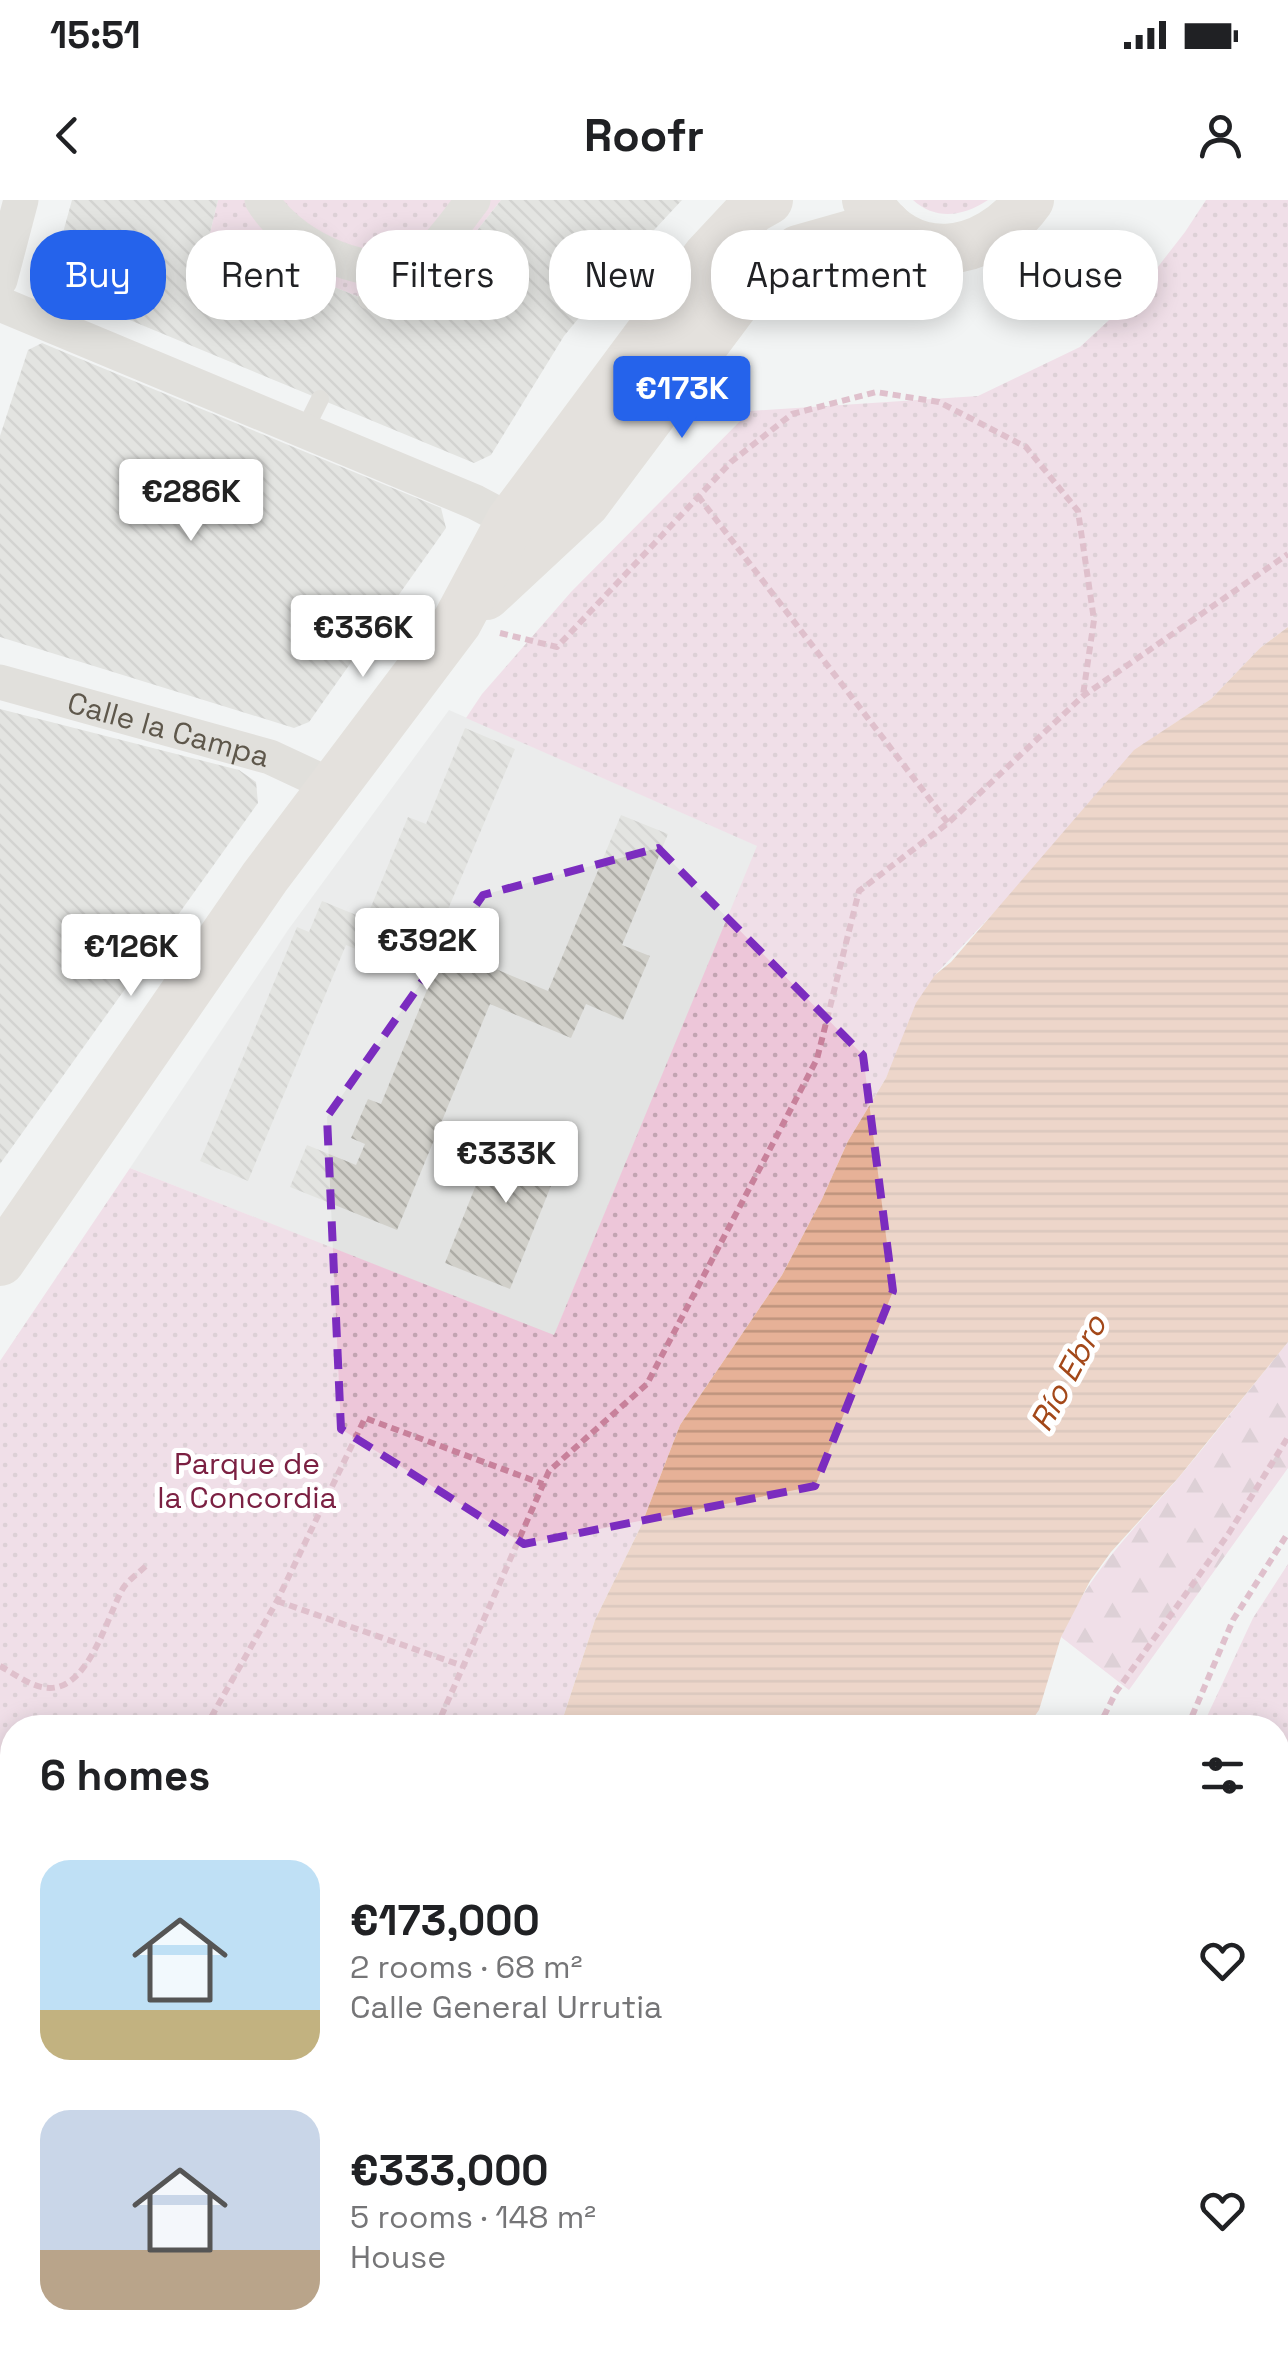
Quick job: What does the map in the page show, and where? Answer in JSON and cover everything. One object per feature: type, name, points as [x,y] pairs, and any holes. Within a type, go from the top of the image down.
[{"type":"main road","points":[[0,1261],[332,786],[457,622],[511,521],[708,256],[752,209],[768,200]]},
{"type":"main road","points":[[457,622],[585,504],[742,293],[798,250],[877,212],[906,239],[928,247],[964,247],[997,234],[1015,220],[1029,200]]},
{"type":"street","points":[[0,280],[21,200]]},
{"type":"street","points":[[262,200],[274,218],[296,236],[369,284],[425,258],[474,200]]},
{"type":"street","points":[[0,304],[476,502],[511,521]]},
{"type":"street","name":"Calle la Campa","points":[[0,682],[270,757],[332,786]]},
{"type":"lane","points":[[304,431],[320,399]]},
{"type":"path","points":[[457,622],[557,648],[730,462],[792,414],[876,392],[938,402],[1026,447],[1078,511],[1094,620],[1083,696]]},
{"type":"path","points":[[698,496],[948,822]]},
{"type":"path","points":[[442,1715],[549,1472],[647,1384],[817,1059],[859,891],[948,822],[1083,696],[1288,554]]},
{"type":"path","points":[[211,1715],[277,1601],[366,1418],[544,1484]]},
{"type":"path","points":[[1104,1715],[1116,1692],[1229,1533],[1288,1437]]},
{"type":"path","points":[[1193,1715],[1233,1620],[1288,1533]]},
{"type":"path","points":[[0,1666],[31,1684],[47,1688],[66,1686],[88,1662],[122,1588],[148,1564]]},
{"type":"path","points":[[277,1601],[463,1666]]},
{"type":"highlighted area","points":[[658,848],[863,1055],[893,1291],[815,1486],[524,1544],[341,1429],[327,1117],[483,895]]},
{"type":"shaded area","points":[[449,710],[758,846],[554,1336],[130,1168],[288,930]]},
{"type":"green space","points":[[218,200],[501,200],[477,230],[356,230],[356,296],[336,288],[336,230],[211,230]]},
{"type":"green space","points":[[913,200],[988,200],[950,214],[931,211]]},
{"type":"green space","name":"Parque de la Concordia","points":[[1206,200],[1288,200],[1288,627],[1260,648],[1211,699],[1169,727],[935,975],[886,1078],[848,1141],[782,1275],[680,1425],[641,1526],[595,1620],[564,1715],[0,1715],[0,1361],[130,1168],[554,1335],[757,846],[466,718],[482,694],[571,592],[750,411],[978,396],[1080,347],[1109,320],[1158,320],[1158,267]]},
{"type":"green space","points":[[1288,1342],[1288,1468],[1129,1690],[1061,1637],[1099,1571]]},
{"type":"green space","points":[[1288,1564],[1288,1715],[1208,1715],[1253,1618]]},
{"type":"water","name":"Río Ebro","points":[[1288,627],[1288,1342],[1090,1581],[1061,1637],[1035,1715],[564,1715],[595,1620],[641,1526],[680,1425],[782,1275],[848,1141],[886,1078],[916,1003],[935,975],[951,962],[1134,750],[1211,699],[1260,648]]},
{"type":"building","points":[[72,200],[218,200],[211,230],[186,230],[186,320],[336,320],[336,288],[356,296],[356,320],[529,320],[529,230],[477,230],[501,200],[682,200],[654,230],[549,230],[549,320],[577,320],[491,455],[474,463],[130,320],[166,320],[166,230],[64,230]]},
{"type":"building","points":[[42,343],[441,508],[446,528],[309,722],[294,728],[0,637],[0,436],[28,350]]},
{"type":"building","points":[[0,709],[239,770],[256,782],[258,803],[0,1164]]},
{"type":"building","points":[[465,728],[515,749],[434,943],[548,991],[621,815],[668,834],[622,945],[650,956],[623,1020],[586,1004],[571,1038],[490,1004],[397,1230],[290,1187],[307,1145],[356,1165],[365,1144],[351,1138],[368,1099],[381,1104],[431,980],[346,945],[248,1181],[200,1161],[297,927],[309,932],[322,901],[366,919],[408,817],[426,824]]},
{"type":"building","points":[[501,1122],[566,1148],[510,1289],[445,1263]]}]
